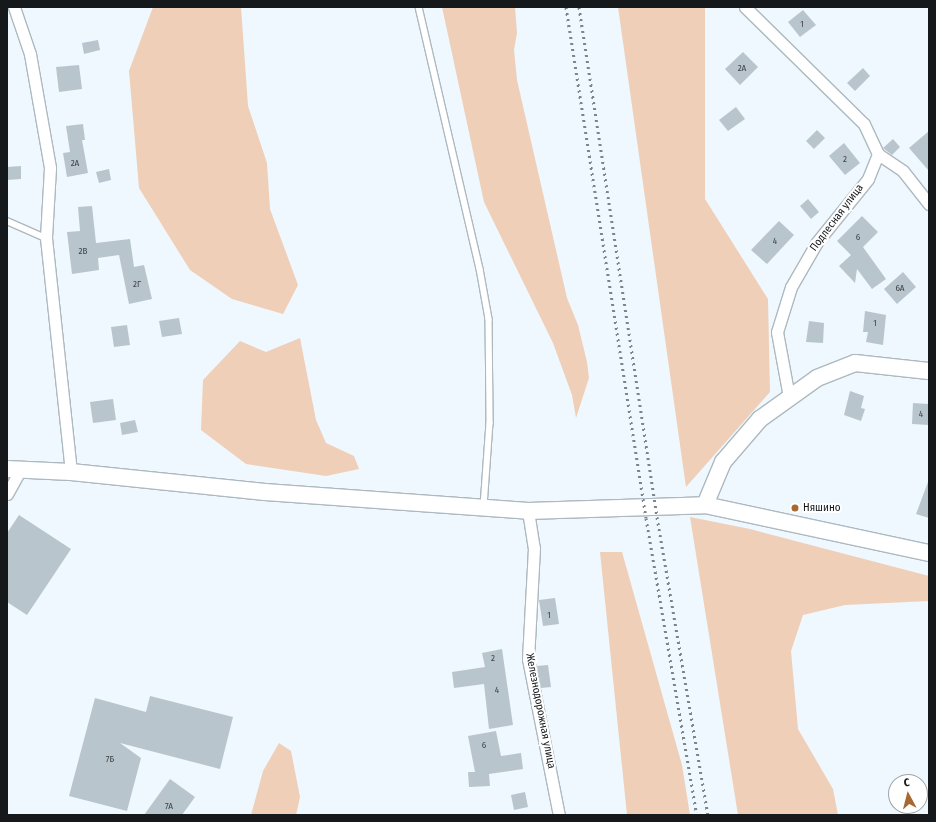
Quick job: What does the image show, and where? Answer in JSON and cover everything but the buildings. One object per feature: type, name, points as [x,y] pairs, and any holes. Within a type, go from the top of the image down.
[{"type":"street","points":[[14,7],[30,54],[50,168],[46,238],[71,472]]},
{"type":"street","points":[[745,7],[864,124],[878,154],[903,171],[929,204]]},
{"type":"street","name":"Подлесная улица","points":[[789,398],[777,332],[791,287],[817,242],[868,178],[878,154]]},
{"type":"street","points":[[705,505],[723,462],[760,419],[817,378],[855,363],[929,371]]},
{"type":"street","points":[[7,494],[14,469],[71,472],[265,492],[484,509],[528,511],[705,505],[929,553]]},
{"type":"street","name":"Железнодорожная улица","points":[[528,511],[534,548],[528,659],[559,815]]},
{"type":"lane","points":[[419,7],[480,269],[489,319],[490,423],[484,509]]},
{"type":"lane","points":[[7,221],[46,238]]},
{"type":"shaded area","points":[[153,7],[241,7],[248,106],[267,163],[270,209],[298,285],[283,314],[232,299],[190,270],[139,188],[129,71]]},
{"type":"shaded area","points":[[442,7],[515,7],[517,33],[514,50],[517,80],[567,298],[578,325],[587,362],[589,378],[576,418],[572,395],[553,343],[484,202]]},
{"type":"shaded area","points":[[618,7],[705,7],[705,199],[768,299],[770,392],[686,487]]},
{"type":"shaded area","points":[[300,338],[316,420],[326,443],[354,456],[359,469],[326,476],[246,464],[201,430],[203,380],[240,341],[266,352]]},
{"type":"shaded area","points":[[690,517],[750,529],[929,576],[929,601],[845,605],[803,615],[791,651],[798,729],[833,789],[838,815],[738,815]]},
{"type":"shaded area","points":[[600,552],[622,552],[682,765],[690,815],[627,815]]},
{"type":"shaded area","points":[[279,743],[291,751],[300,797],[296,815],[251,815],[263,771]]},
{"type":"railway","points":[[566,7],[646,518],[697,815]]},
{"type":"railway","points":[[579,7],[657,517],[708,815]]},
{"type":"place","name":"Няшино","points":[[795,508]]}]
